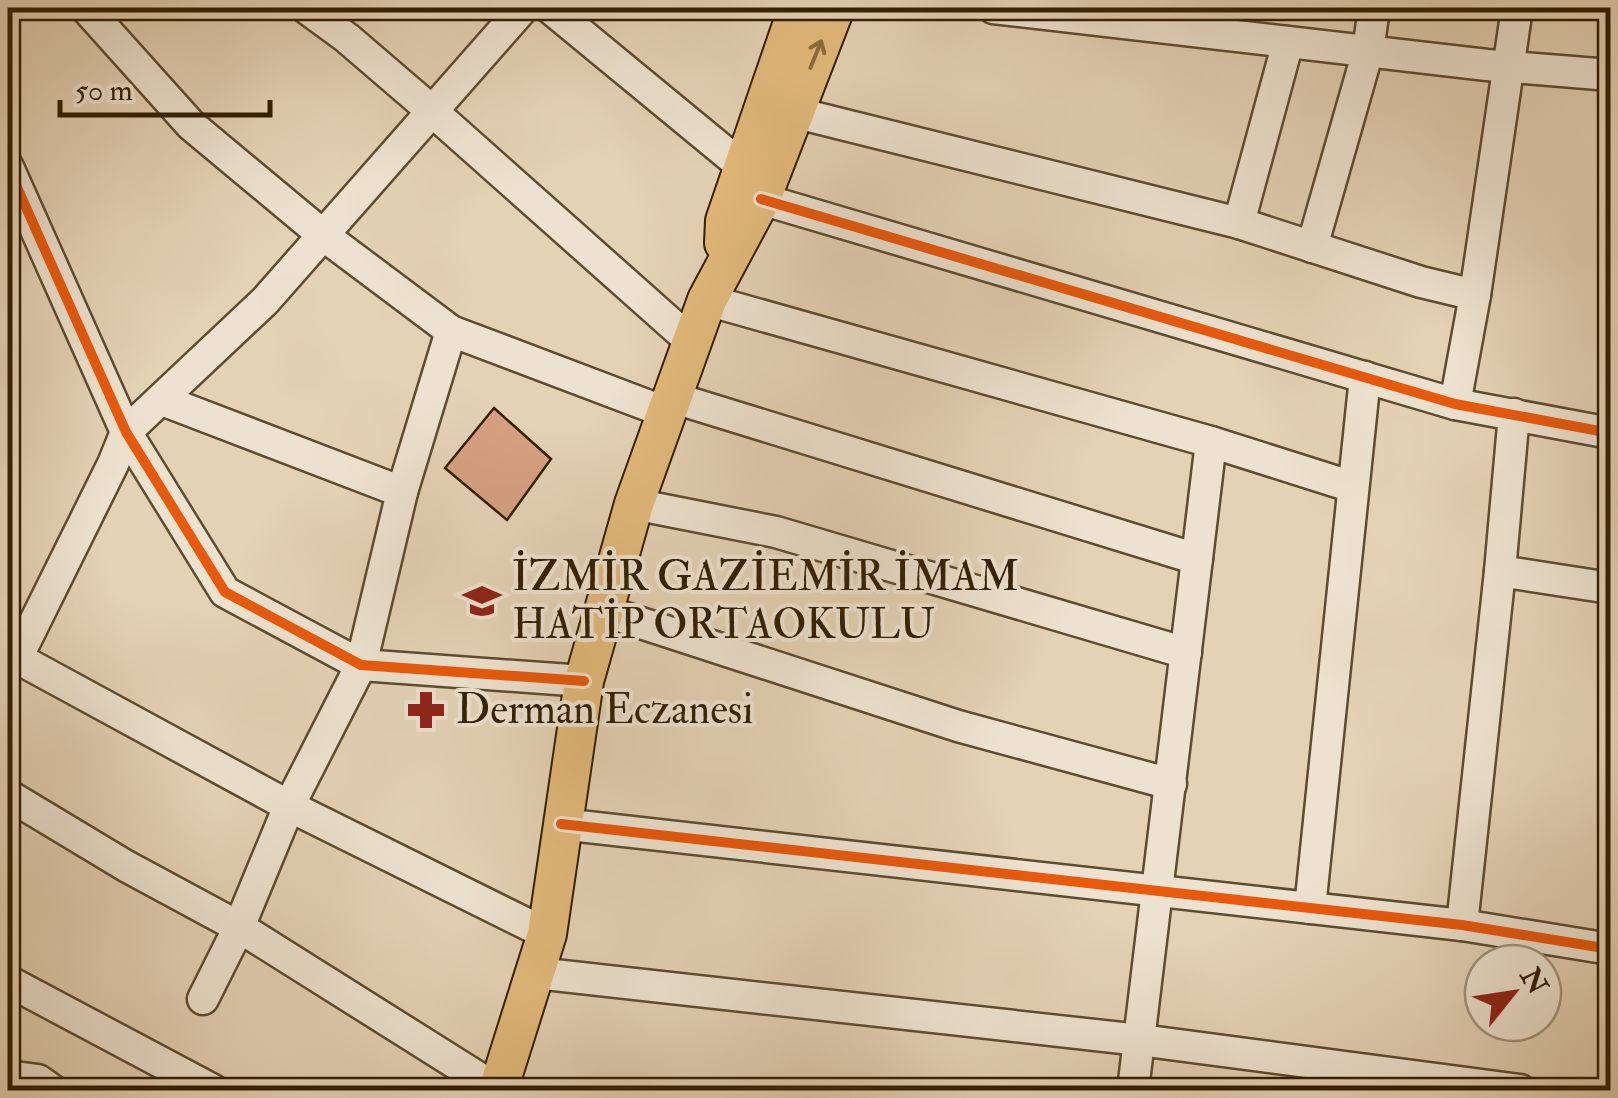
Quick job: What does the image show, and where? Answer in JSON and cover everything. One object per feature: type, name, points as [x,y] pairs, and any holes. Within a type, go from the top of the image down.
[{"type":"main road","points":[[498,1090],[546,934],[584,681],[634,504],[714,286],[725,221],[798,8]]},
{"type":"main road","points":[[714,286],[762,200],[835,8]]},
{"type":"street","points":[[86,8],[191,126],[323,235],[451,331],[668,404],[1197,559]]},
{"type":"street","points":[[306,8],[432,111],[694,344]]},
{"type":"street","points":[[523,8],[265,300],[126,432],[12,657],[289,806],[546,934]]},
{"type":"street","points":[[550,8],[743,167]]},
{"type":"street","points":[[992,8],[1508,67],[1610,75]]},
{"type":"street","points":[[1312,247],[1368,50],[1374,8]]},
{"type":"street","points":[[1456,404],[1476,295],[1516,8]]},
{"type":"street","points":[[1238,223],[1288,42]]},
{"type":"street","points":[[793,112],[1238,223],[1421,282],[1476,295]]},
{"type":"street","points":[[8,167],[126,432],[225,592],[361,665],[584,681]]},
{"type":"street","points":[[762,200],[1456,404],[1610,434]]},
{"type":"street","points":[[714,286],[1354,487]]},
{"type":"street","points":[[202,999],[239,927],[289,806],[361,665],[402,492],[451,331]]},
{"type":"street","points":[[1310,908],[1364,377]]},
{"type":"street","points":[[162,400],[402,492]]},
{"type":"street","points":[[1462,925],[1514,414]]},
{"type":"street","points":[[1133,1090],[1211,442]]},
{"type":"street","points":[[634,504],[776,532],[1186,654]]},
{"type":"street","points":[[1500,571],[1610,588]]},
{"type":"street","points":[[604,611],[958,726],[1171,784]]},
{"type":"street","points":[[8,795],[126,866],[239,927],[498,1090]]},
{"type":"street","points":[[561,824],[1462,925],[1610,948]]},
{"type":"street","points":[[536,973],[1140,1040],[1520,1090]]},
{"type":"street","points":[[8,981],[213,1090]]},
{"type":"street","points":[[14,1081],[38,1080],[52,1090]]},
{"type":"building","points":[[494,408],[551,459],[507,520],[445,468]]},
{"type":"cycle path","points":[[8,167],[126,432],[225,592],[361,665],[584,681]]},
{"type":"cycle path","points":[[761,199],[1455,404],[1610,433]]},
{"type":"cycle path","points":[[561,824],[1462,925],[1610,949]]},
{"type":"place","name":"İZMİR GAZİEMİR İMAM HATİP ORTAOKULU","points":[[482,601]]},
{"type":"place","name":"Derman Eczanesi","points":[[426,710]]}]
